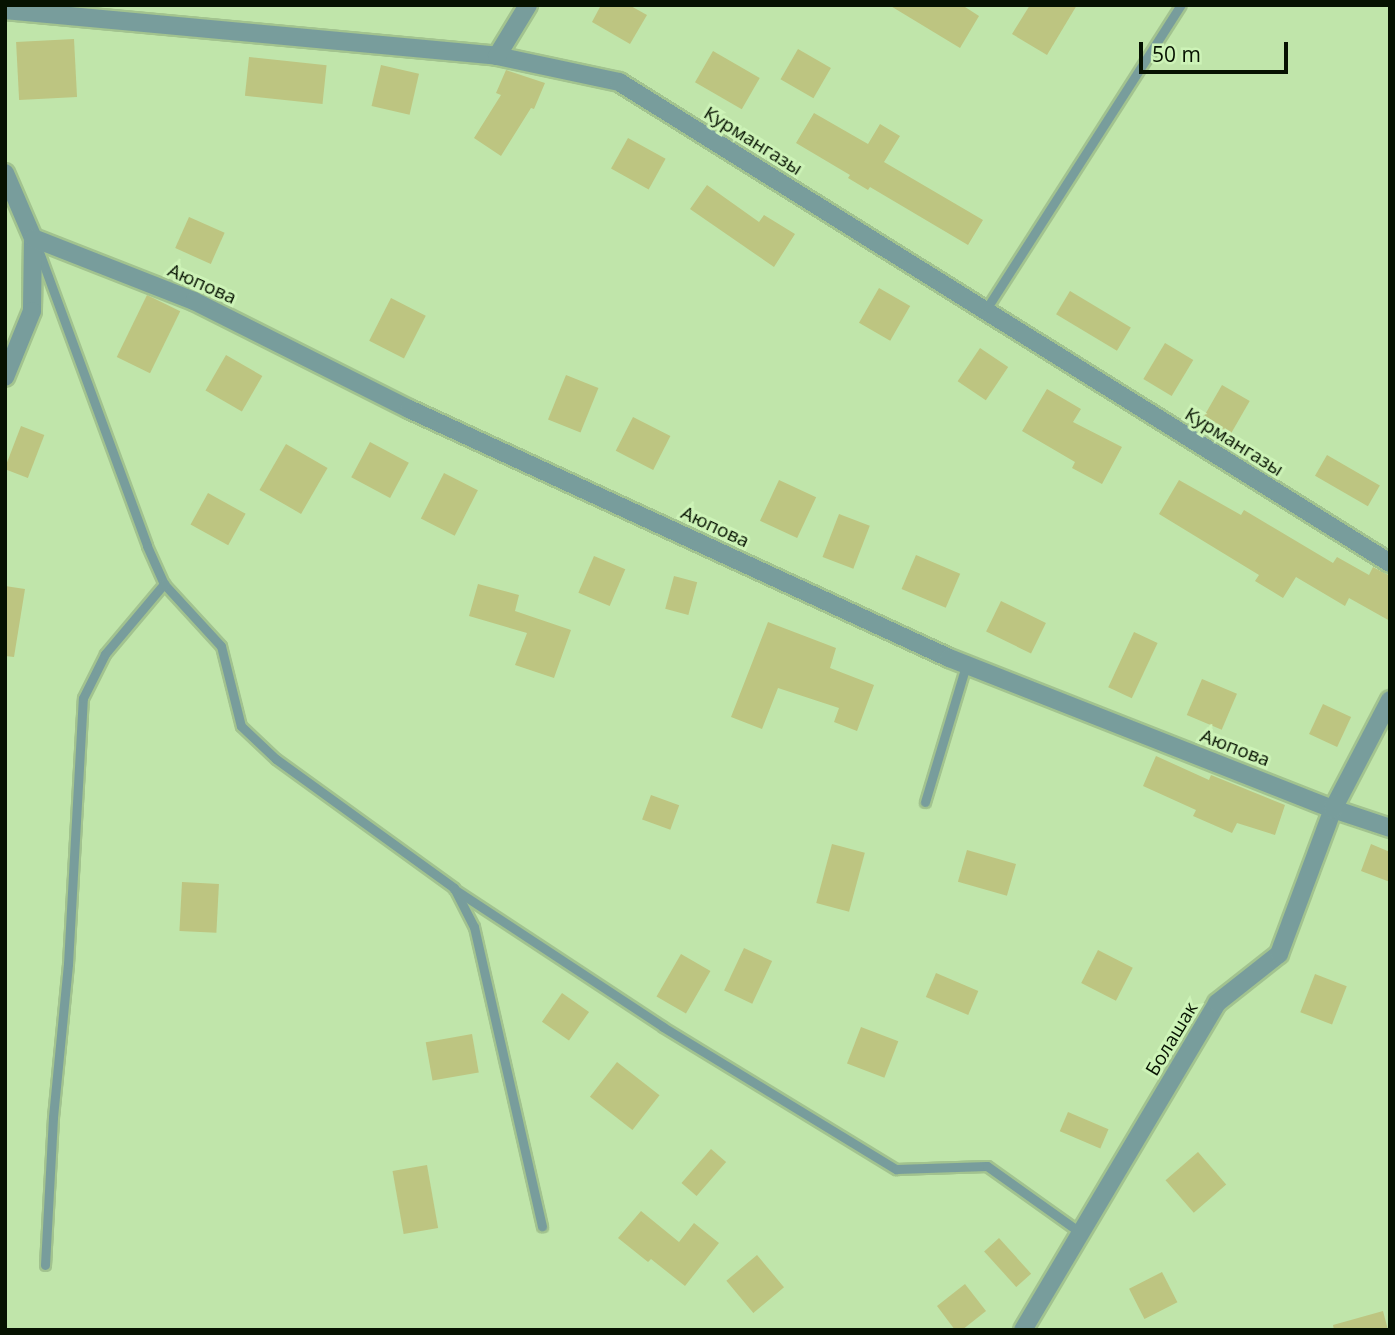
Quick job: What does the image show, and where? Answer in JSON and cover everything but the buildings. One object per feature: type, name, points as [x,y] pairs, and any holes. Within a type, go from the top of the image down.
[{"type":"street","points":[[497,56],[528,5]]},
{"type":"street","name":"Курмангазы","points":[[5,10],[497,56],[619,82],[1390,563]]},
{"type":"street","points":[[5,173],[33,237],[32,311],[5,377]]},
{"type":"street","name":"Аюпова","points":[[33,237],[194,301],[410,409],[966,665],[1333,809],[1390,828]]},
{"type":"street","name":"Болашак","points":[[1023,1330],[1217,1003],[1279,954],[1333,809],[1390,700]]},
{"type":"lane","points":[[985,311],[1181,5]]},
{"type":"lane","points":[[33,237],[164,584],[221,646],[241,726],[276,759],[454,888],[663,1027],[896,1169],[987,1166],[1081,1233]]},
{"type":"lane","points":[[45,1265],[52,1117],[68,964],[83,698],[105,654],[164,584]]},
{"type":"lane","points":[[925,802],[966,665]]},
{"type":"lane","points":[[454,888],[474,927],[542,1226]]}]
